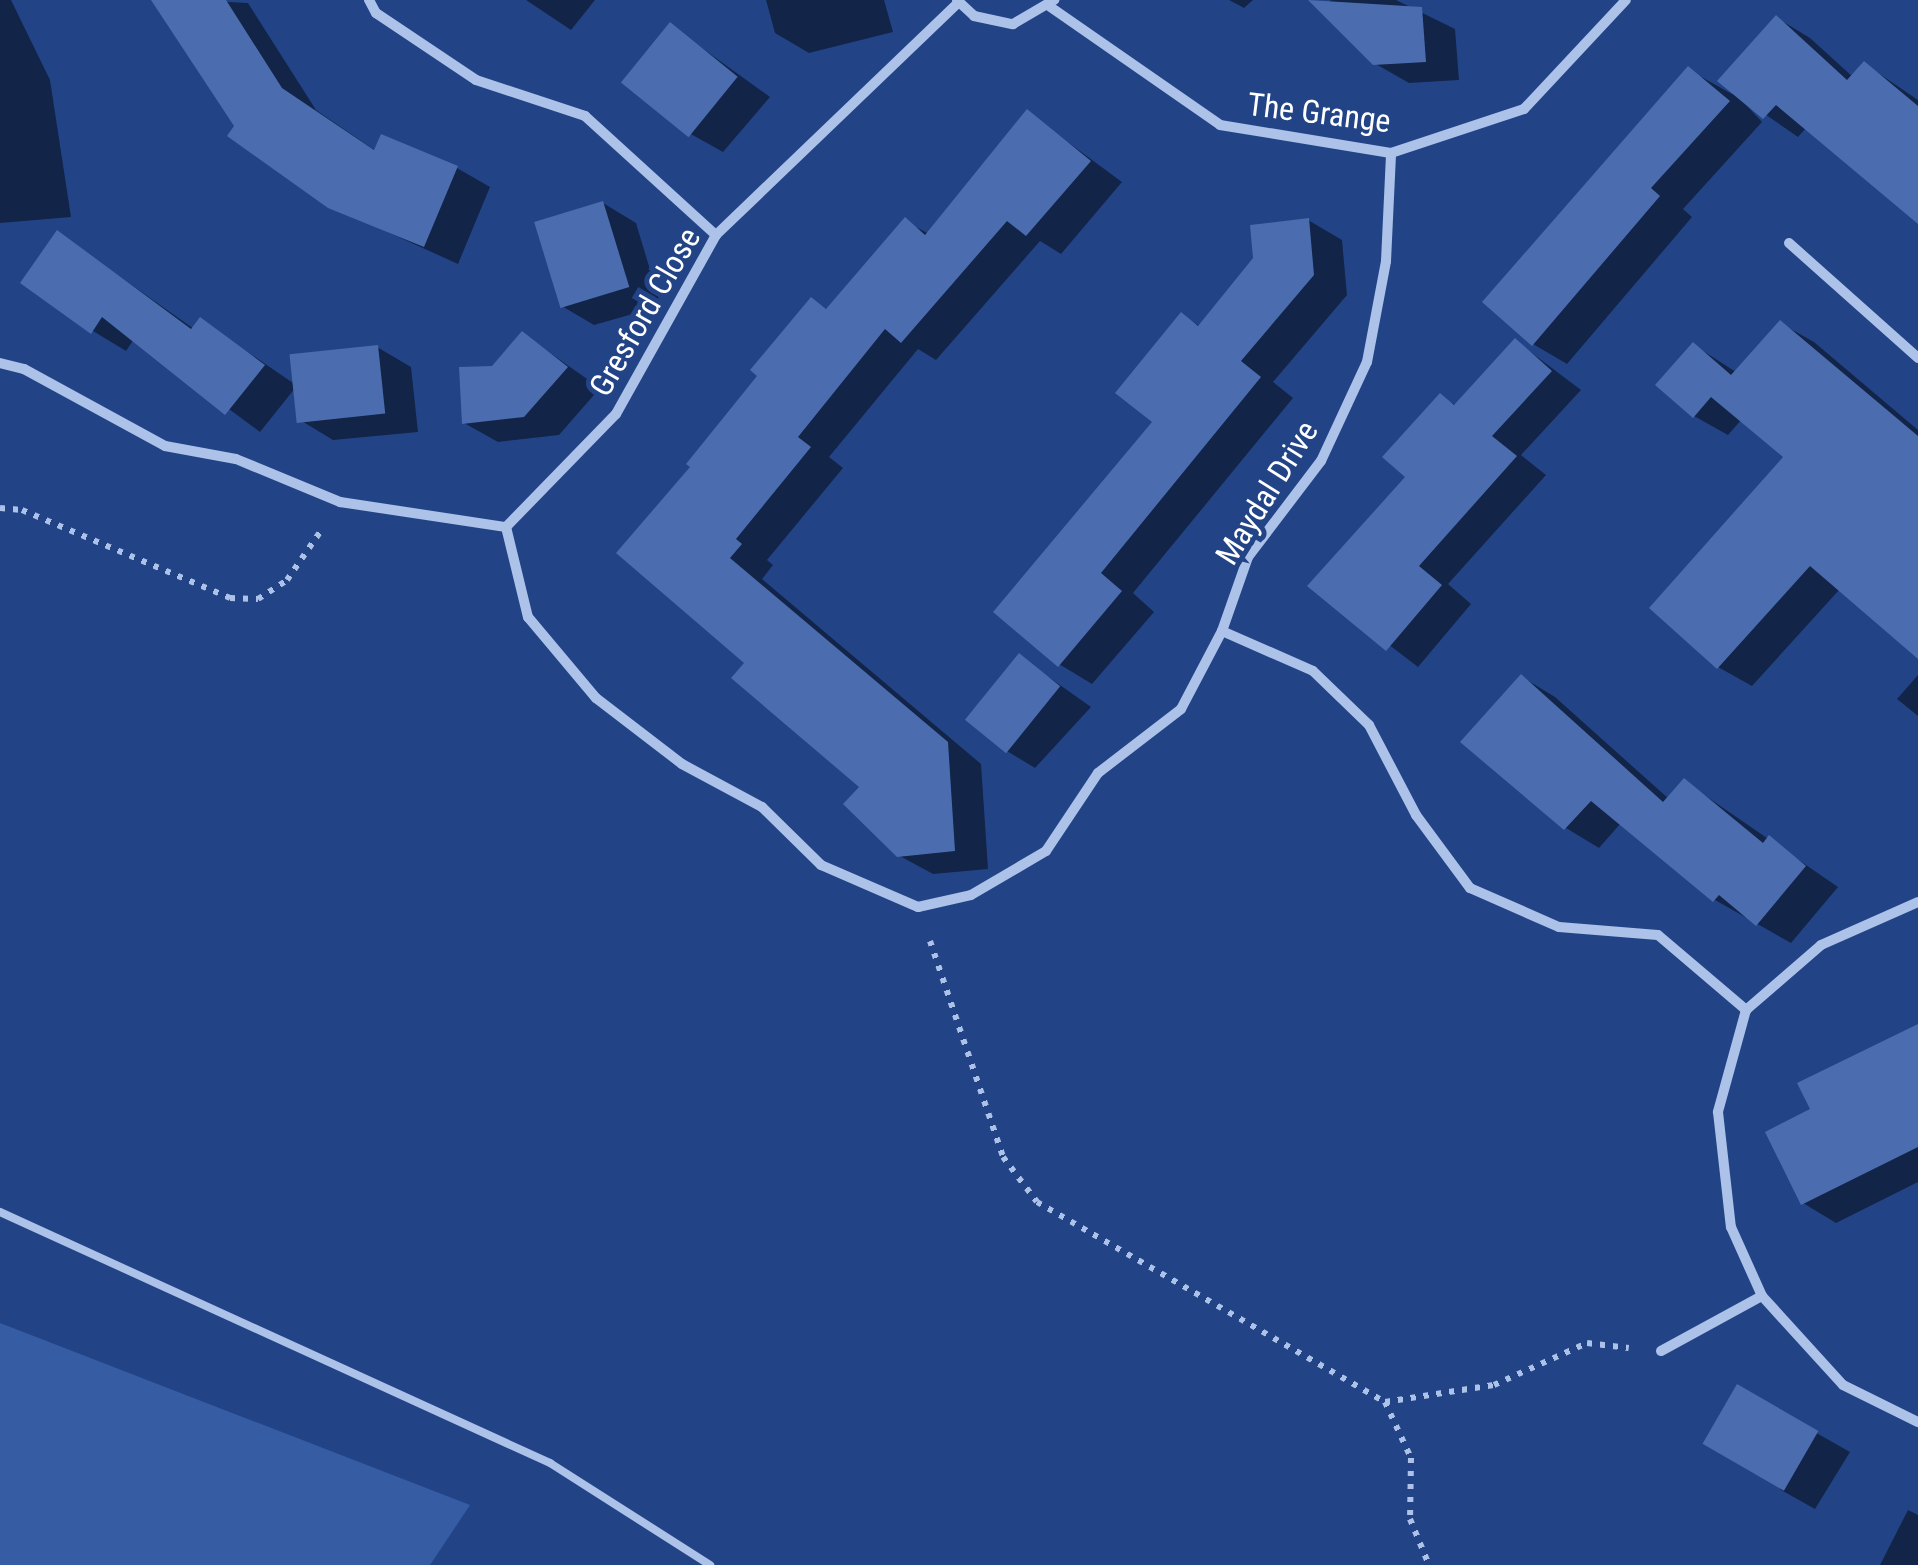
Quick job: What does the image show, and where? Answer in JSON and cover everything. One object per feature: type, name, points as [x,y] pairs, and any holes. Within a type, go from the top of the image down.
[{"type":"street","points":[[370,0],[376,13],[476,80],[586,116],[716,235]]},
{"type":"street","name":"The Grange","points":[[958,1],[984,20],[1013,24],[1051,3],[1220,126],[1391,153],[1524,110],[1626,0]]},
{"type":"street","name":"Gresford Close","points":[[506,527],[616,414],[716,235],[958,1]]},
{"type":"street","name":"Maydal Drive","points":[[918,907],[971,895],[1046,851],[1098,772],[1181,708],[1222,631],[1248,558],[1322,461],[1367,362],[1386,261],[1391,153]]},
{"type":"street","points":[[1790,243],[1918,358]]},
{"type":"street","points":[[0,363],[24,369],[165,446],[236,459],[340,502],[506,527],[528,618],[596,698],[682,764],[762,807],[821,865],[918,907]]},
{"type":"street","points":[[1222,631],[1313,671],[1368,725],[1416,815],[1470,888],[1559,927],[1658,935],[1746,1010]]},
{"type":"street","points":[[1918,902],[1821,944],[1746,1010],[1718,1112],[1732,1227],[1762,1296],[1843,1385],[1918,1422]]},
{"type":"street","points":[[1661,1351],[1762,1296]]},
{"type":"lane","points":[[0,1212],[550,1463],[710,1565]]},
{"type":"path","points":[[0,508],[22,510],[230,598],[258,599],[288,580],[340,502]]},
{"type":"path","points":[[918,907],[1003,1157],[1037,1202],[1386,1402],[1410,1458],[1410,1519],[1428,1565]]},
{"type":"path","points":[[1386,1402],[1494,1385],[1586,1343],[1661,1351]]},
{"type":"shaded area","points":[[0,1323],[470,1505],[430,1565],[0,1565]]},
{"type":"building","points":[[151,0],[226,0],[282,88],[374,150],[381,134],[458,166],[424,247],[328,208],[227,136],[234,126]]},
{"type":"building","points":[[1308,0],[1422,7],[1426,62],[1373,65]]},
{"type":"building","points":[[1776,15],[1847,80],[1864,61],[1918,106],[1918,224],[1776,105],[1763,119],[1717,81]]},
{"type":"building","points":[[670,22],[738,77],[689,137],[621,83]]},
{"type":"building","points":[[1688,66],[1730,101],[1651,188],[1660,196],[1532,346],[1482,302]]},
{"type":"building","points":[[1027,109],[1091,161],[1026,236],[1007,221],[901,343],[885,329],[798,437],[811,447],[736,539],[742,544],[730,558],[948,742],[955,851],[897,857],[843,804],[859,787],[731,678],[744,663],[616,553],[690,467],[686,464],[757,376],[750,370],[811,297],[826,309],[905,217],[925,235]]},
{"type":"building","points":[[603,201],[629,287],[560,308],[534,222]]},
{"type":"building","points":[[1309,218],[1314,275],[1241,361],[1261,377],[1101,573],[1122,591],[1058,667],[993,612],[1152,422],[1115,393],[1181,312],[1198,326],[1253,258],[1250,225]]},
{"type":"building","points":[[57,230],[191,329],[200,317],[265,365],[225,415],[102,317],[91,334],[20,283]]},
{"type":"building","points":[[1780,320],[1918,436],[1918,659],[1810,566],[1717,669],[1649,608],[1783,457],[1711,397],[1693,418],[1655,385],[1693,342],[1731,375]]},
{"type":"building","points":[[522,331],[568,367],[524,417],[462,424],[459,367],[492,366]]},
{"type":"building","points":[[1515,338],[1552,371],[1492,436],[1517,456],[1419,566],[1442,585],[1386,651],[1307,586],[1405,477],[1382,457],[1440,393],[1454,405]]},
{"type":"building","points":[[378,345],[385,414],[297,423],[289,354]]},
{"type":"building","points":[[1019,653],[1060,686],[1006,753],[965,720]]},
{"type":"building","points":[[1521,674],[1663,802],[1684,778],[1763,843],[1769,835],[1806,866],[1756,926],[1719,895],[1713,902],[1591,801],[1564,830],[1460,742]]},
{"type":"building","points":[[1918,1024],[1918,1147],[1801,1205],[1765,1132],[1810,1109],[1797,1083]]},
{"type":"building","points":[[1737,1384],[1818,1431],[1784,1491],[1702,1444]]}]
